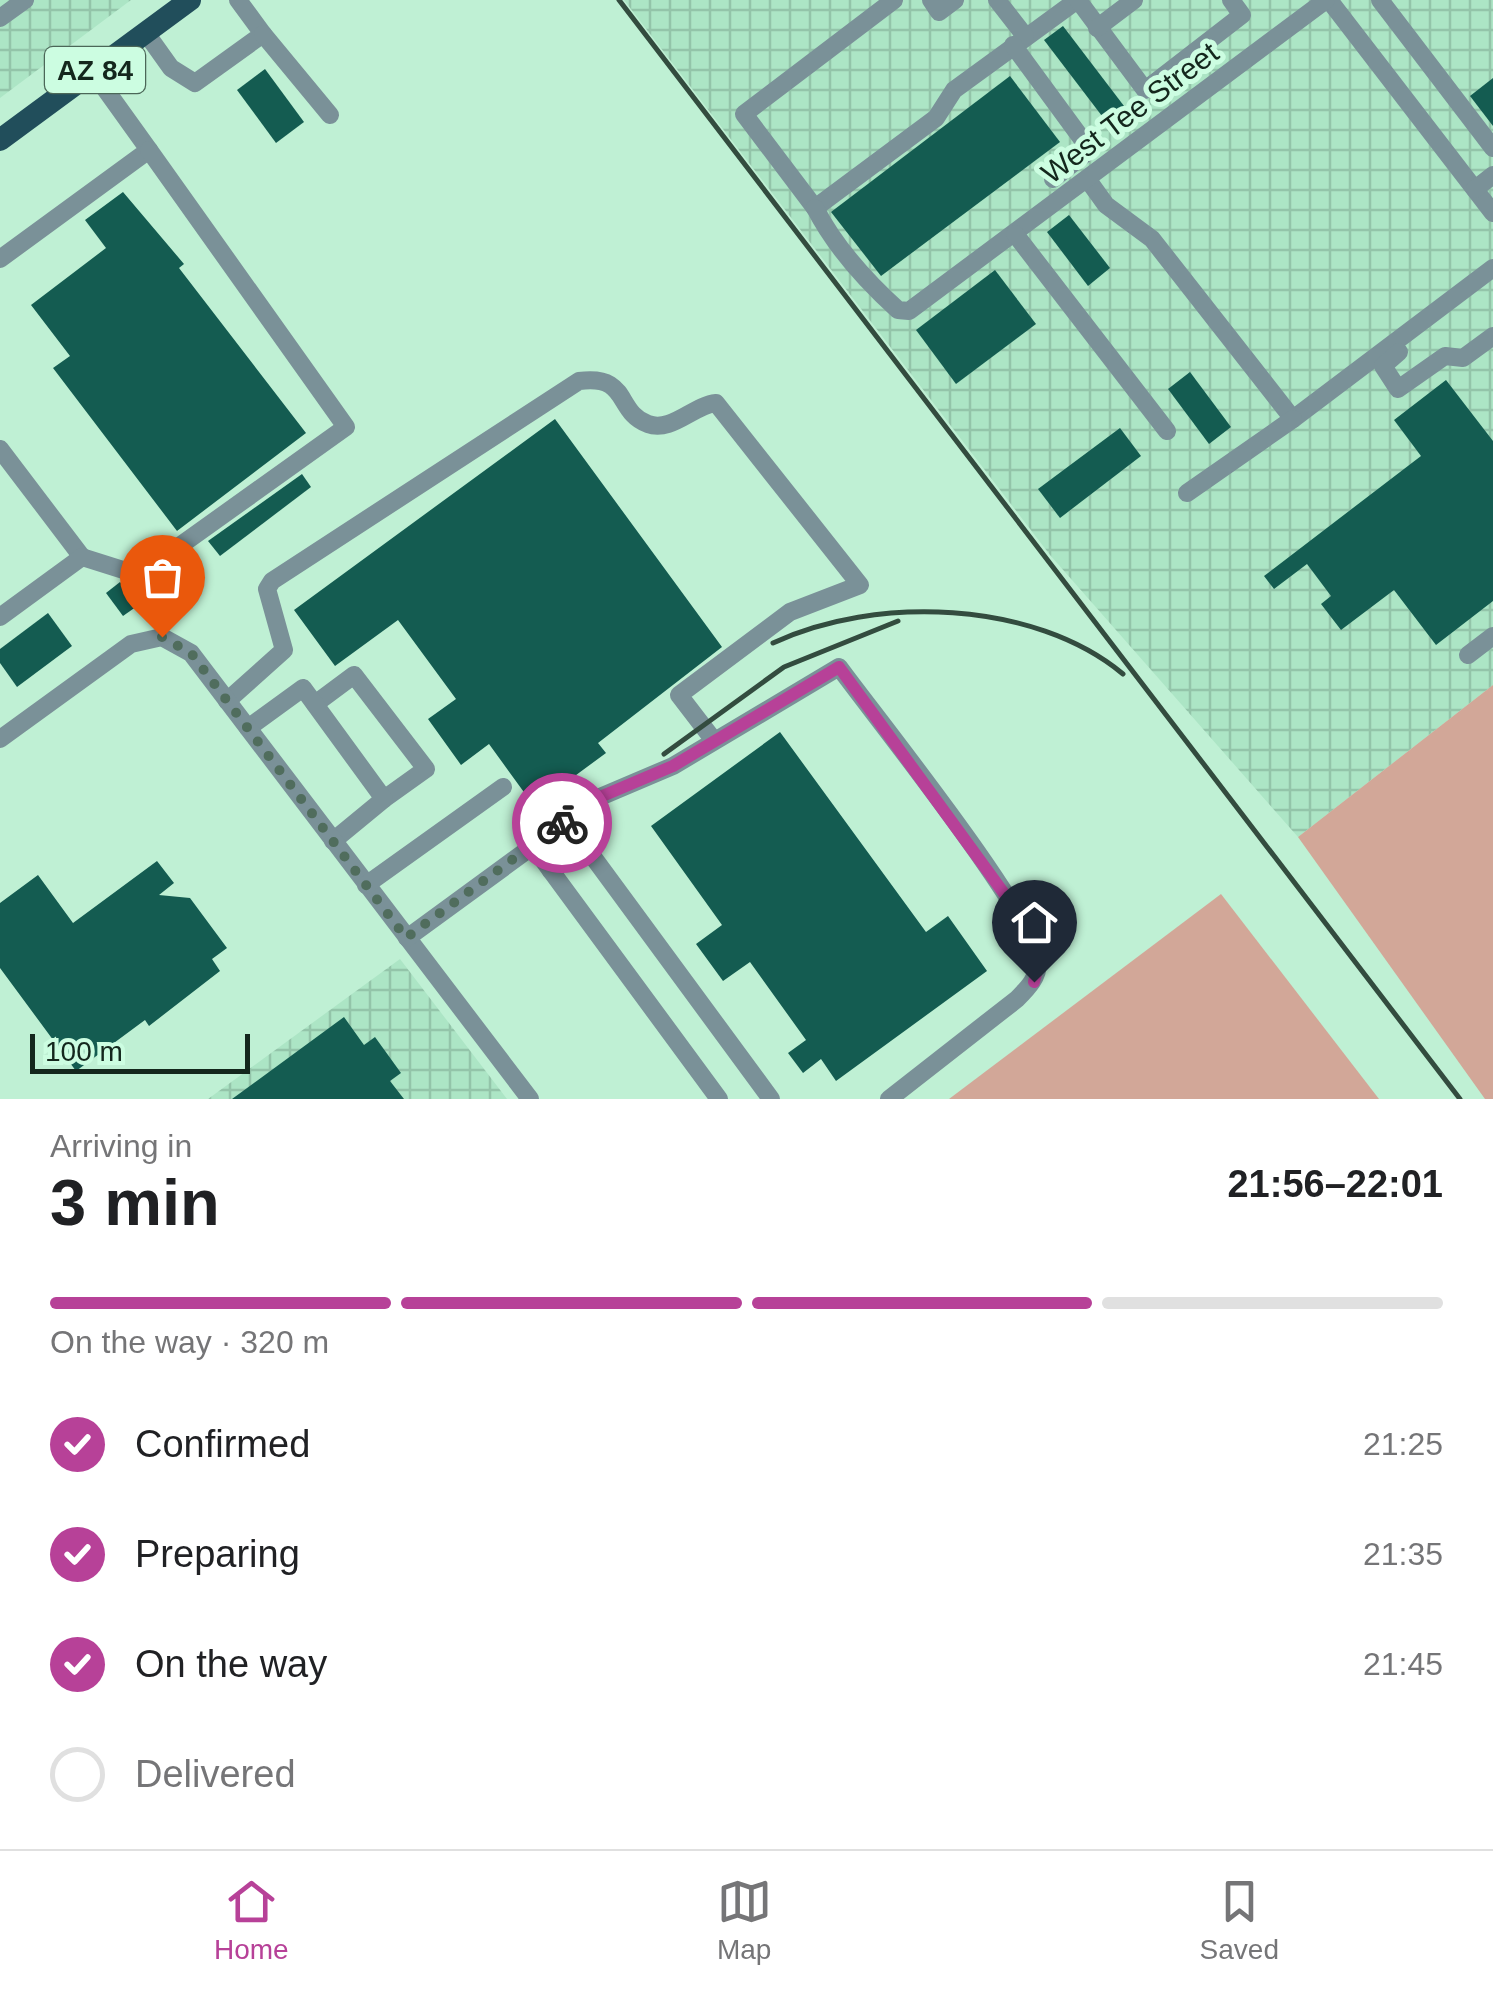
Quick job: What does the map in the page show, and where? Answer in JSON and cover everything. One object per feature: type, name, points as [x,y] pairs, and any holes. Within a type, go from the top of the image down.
[{"type":"main road","name":"AZ 84","points":[[0,140],[190,0]]},
{"type":"street","points":[[0,18],[25,0]]},
{"type":"street","points":[[238,0],[330,115]]},
{"type":"street","points":[[894,0],[744,114],[815,208],[936,118],[954,90],[1077,1],[1144,90],[1242,15],[1230,0]]},
{"type":"street","points":[[930,0],[939,12],[955,0]]},
{"type":"street","points":[[997,0],[1090,150],[1053,179]]},
{"type":"street","points":[[1096,28],[1134,0]]},
{"type":"street","points":[[1327,0],[1493,213]]},
{"type":"street","name":"West Tee Street","points":[[815,208],[827,231],[898,310],[909,311],[1327,0]]},
{"type":"street","points":[[1380,0],[1493,148]]},
{"type":"street","points":[[146,32],[172,68],[194,83],[263,34]]},
{"type":"street","points":[[0,449],[82,556],[139,575],[346,427],[93,72]]},
{"type":"street","points":[[0,259],[149,150]]},
{"type":"street","points":[[1474,189],[1493,175]]},
{"type":"street","points":[[1088,180],[1106,206],[1152,239],[1293,419]]},
{"type":"street","points":[[1015,234],[1167,432]]},
{"type":"street","points":[[1188,493],[1493,268]]},
{"type":"street","points":[[1493,282],[1386,362],[1383,370],[1398,390],[1445,356],[1463,358],[1493,336]]},
{"type":"street","points":[[227,701],[284,650],[266,589],[272,581],[450,461],[579,381],[595,379],[618,389],[636,415],[649,424],[664,425],[716,403],[860,586],[790,612],[679,695],[712,738]]},
{"type":"street","points":[[0,617],[82,556]]},
{"type":"street","points":[[1468,655],[1493,636]]},
{"type":"street","points":[[0,739],[131,644],[162,637],[191,653],[530,1099]]},
{"type":"street","points":[[406,938],[600,797],[626,783],[648,779],[839,667],[1019,914],[1033,939],[1039,962],[1034,982],[1017,999],[889,1099]]},
{"type":"street","points":[[315,704],[354,675],[426,770],[333,841]]},
{"type":"street","points":[[248,728],[304,688],[384,799]]},
{"type":"street","points":[[366,886],[503,787]]},
{"type":"street","points":[[532,845],[719,1099]]},
{"type":"street","points":[[551,871],[584,846],[772,1099]]},
{"type":"shaded area","points":[[0,0],[131,0],[0,98]]},
{"type":"shaded area","points":[[624,0],[1493,0],[1493,685],[1298,837],[1050,555]]},
{"type":"shaded area","points":[[1493,685],[1493,1099],[1485,1099],[1298,837]]},
{"type":"shaded area","points":[[1221,894],[1379,1099],[949,1099]]},
{"type":"shaded area","points":[[400,959],[507,1099],[208,1099]]},
{"type":"building","points":[[1063,26],[1124,106],[1105,120],[1044,40]]},
{"type":"building","points":[[265,69],[304,122],[276,143],[237,90]]},
{"type":"building","points":[[1010,76],[1060,142],[881,276],[831,212]]},
{"type":"building","points":[[1493,78],[1493,126],[1470,96]]},
{"type":"building","points":[[123,192],[184,264],[179,268],[306,433],[177,531],[53,368],[70,356],[31,305],[106,248],[85,220]]},
{"type":"building","points":[[1069,215],[1110,268],[1088,286],[1047,232]]},
{"type":"building","points":[[995,270],[1036,324],[956,384],[916,330]]},
{"type":"building","points":[[1190,372],[1231,427],[1209,444],[1168,389]]},
{"type":"building","points":[[1446,380],[1493,441],[1493,601],[1436,645],[1394,590],[1341,630],[1321,604],[1331,596],[1307,564],[1274,589],[1264,576],[1421,456],[1394,420]]},
{"type":"building","points":[[555,419],[722,647],[598,743],[606,753],[534,806],[489,744],[461,765],[428,719],[456,699],[398,620],[335,666],[294,610]]},
{"type":"building","points":[[1120,428],[1141,456],[1060,518],[1038,489]]},
{"type":"building","points":[[302,474],[311,487],[220,556],[208,541]]},
{"type":"building","points":[[120,582],[140,604],[123,616],[106,593]]},
{"type":"building","points":[[48,613],[72,646],[17,687],[0,663],[0,649]]},
{"type":"building","points":[[780,732],[926,932],[948,916],[987,971],[836,1081],[821,1059],[803,1073],[788,1053],[806,1040],[750,962],[723,981],[696,944],[722,925],[651,826]]},
{"type":"building","points":[[157,861],[174,883],[159,895],[190,898],[227,948],[212,959],[220,971],[149,1026],[145,1020],[76,1071],[0,968],[0,903],[38,875],[73,923]]},
{"type":"building","points":[[344,1017],[364,1045],[375,1037],[401,1073],[390,1081],[404,1099],[232,1099]]},
{"type":"railway","points":[[619,0],[1460,1099]]},
{"type":"railway","points":[[773,643],[858,617],[905,612],[953,613],[1000,619],[1045,631],[1087,649],[1123,674]]},
{"type":"railway","points":[[664,754],[784,667],[898,621]]},
{"type":"way so far","points":[[162,637],[191,653],[406,938],[562,823]]},
{"type":"route","points":[[562,823],[626,783],[648,779],[673,766],[712,738],[839,667],[1019,914],[1033,939],[1039,962],[1034,982]]}]
